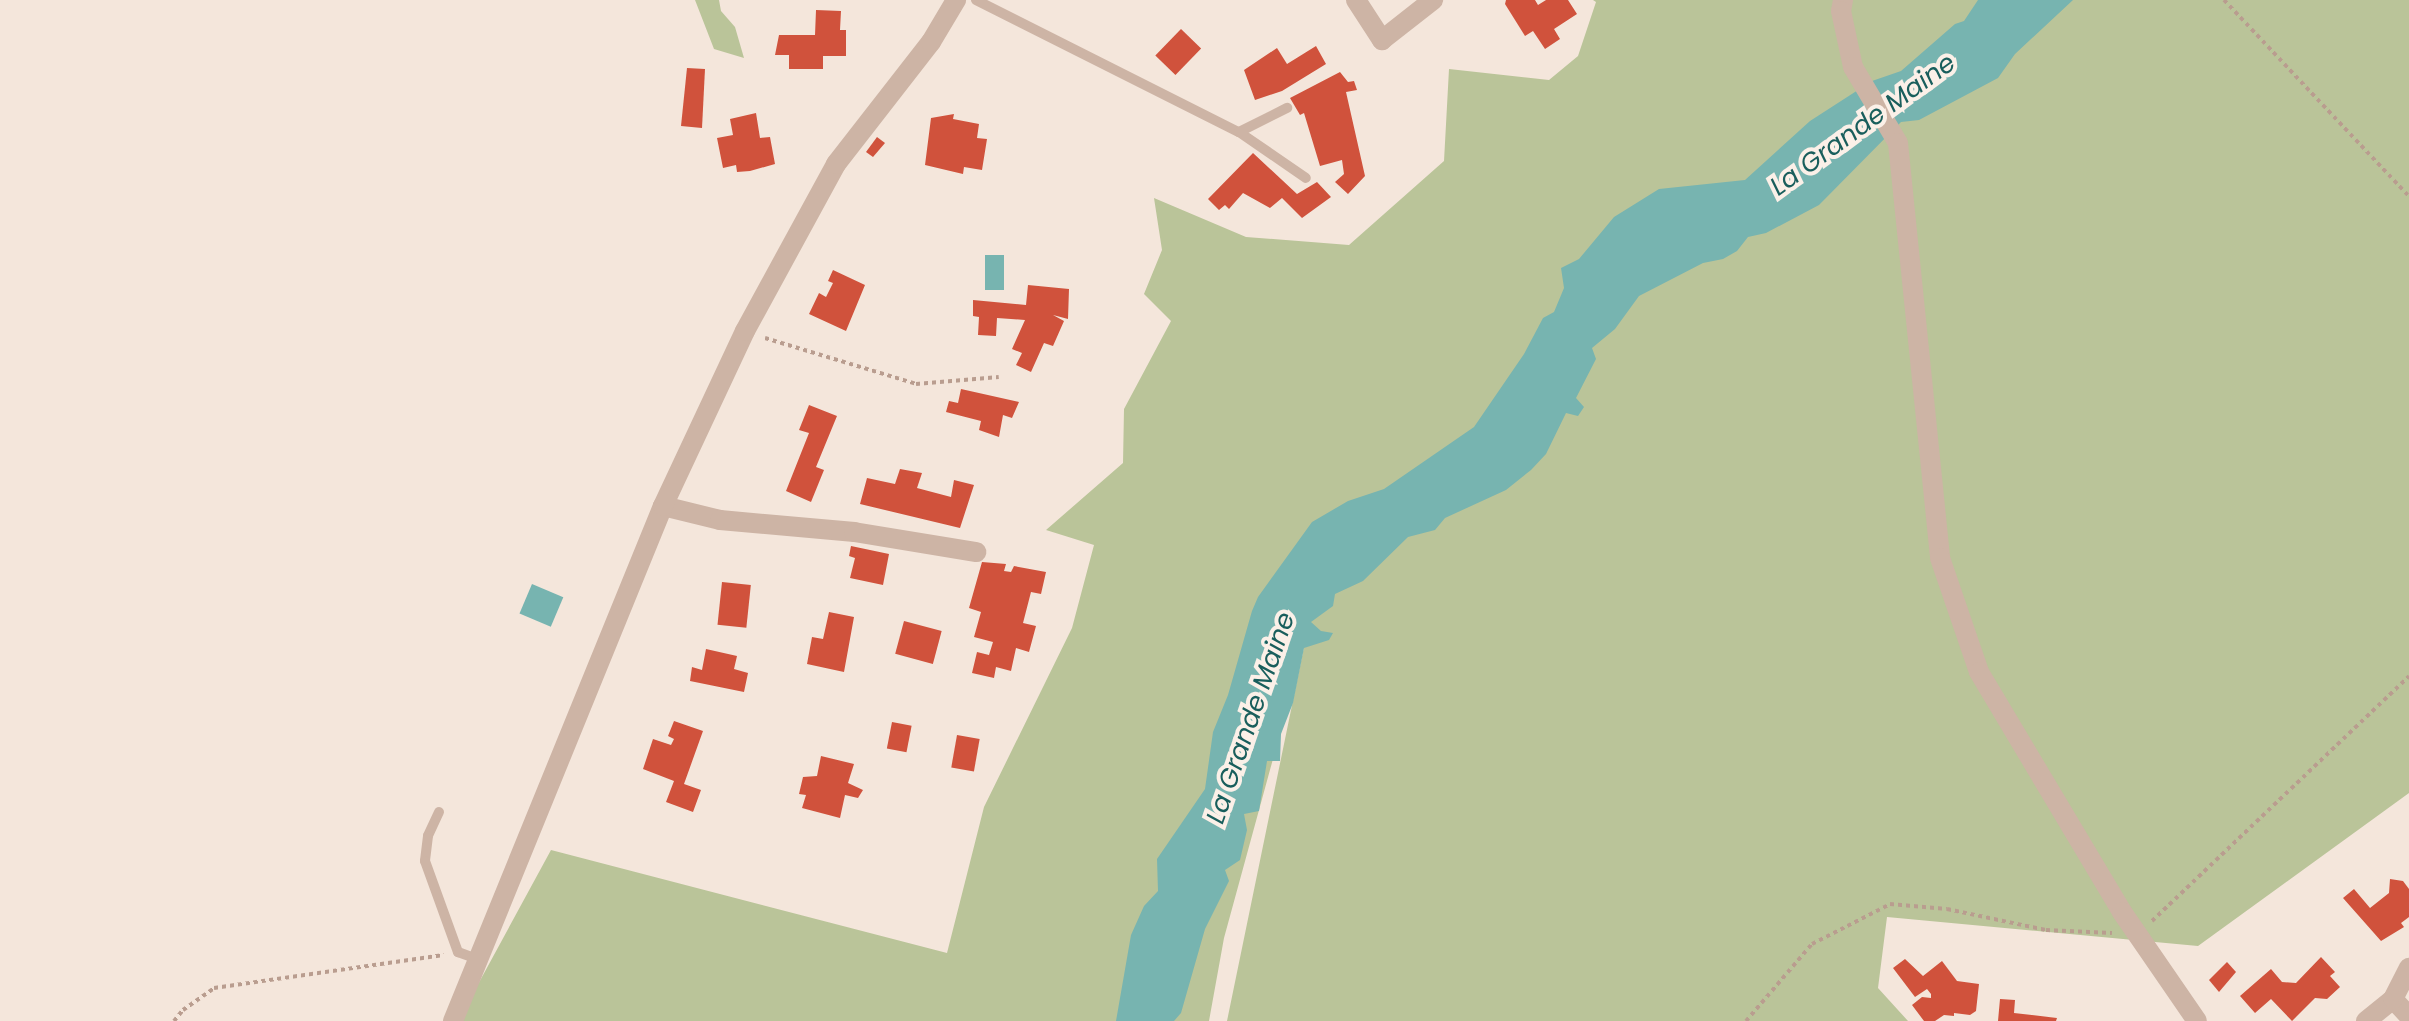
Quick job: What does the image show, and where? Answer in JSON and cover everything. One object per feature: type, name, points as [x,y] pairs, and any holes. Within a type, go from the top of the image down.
[{"type":"street","points":[[453,1021],[468,956],[663,506],[745,331],[836,164],[931,42],[956,0]]},
{"type":"street","points":[[1356,0],[1382,40],[1433,0]]},
{"type":"street","points":[[1843,0],[1841,11],[1853,67],[1898,143],[1940,558],[1979,672],[2138,934],[2197,1021]]},
{"type":"street","points":[[663,506],[720,520],[854,532],[976,552]]},
{"type":"street","points":[[2366,1021],[2393,999],[2409,968]]},
{"type":"street","points":[[2393,999],[2409,1016]]},
{"type":"lane","points":[[976,0],[1239,132],[1306,178]]},
{"type":"lane","points":[[1239,132],[1287,108]]},
{"type":"lane","points":[[439,812],[428,836],[425,861],[468,956]]},
{"type":"path","points":[[2224,0],[2409,196]]},
{"type":"path","points":[[745,331],[916,384],[999,377]]},
{"type":"path","points":[[1746,1021],[1812,944],[1890,904],[1947,909],[2046,930],[2138,934],[2409,676]]},
{"type":"path","points":[[174,1021],[183,1010],[214,988],[468,956]]},
{"type":"green space","points":[[695,0],[719,0],[721,11],[735,27],[744,58],[714,49]]},
{"type":"green space","points":[[1593,0],[2409,0],[2409,793],[2198,946],[1887,917],[1878,988],[1908,1021],[1227,1021],[1305,642],[1224,938],[1209,1021],[458,1021],[551,850],[947,953],[984,807],[1072,628],[1094,545],[1046,530],[1123,463],[1124,409],[1171,321],[1144,294],[1162,250],[1154,198],[1246,237],[1349,245],[1444,161],[1449,69],[1549,80],[1578,56],[1596,2]]},
{"type":"water","name":"La Grande Maine","points":[[1978,0],[2073,0],[2015,54],[1998,78],[1919,120],[1901,122],[1819,205],[1766,233],[1748,237],[1737,251],[1723,259],[1703,263],[1639,296],[1615,329],[1592,348],[1596,359],[1576,398],[1584,407],[1578,416],[1566,413],[1546,454],[1531,470],[1506,490],[1445,518],[1435,530],[1408,537],[1363,581],[1335,594],[1333,606],[1311,622],[1321,631],[1333,633],[1329,640],[1304,648],[1293,703],[1281,734],[1280,761],[1267,761],[1259,811],[1244,814],[1247,830],[1240,860],[1225,870],[1229,881],[1205,929],[1181,1013],[1174,1021],[1116,1021],[1131,935],[1144,906],[1158,891],[1157,859],[1205,789],[1213,732],[1228,695],[1252,611],[1258,597],[1312,522],[1348,501],[1384,489],[1474,427],[1524,354],[1543,318],[1554,312],[1564,288],[1561,268],[1579,259],[1614,217],[1659,189],[1745,180],[1810,121],[1872,81],[1901,71],[1955,24],[1964,21]]},
{"type":"water","points":[[985,255],[1004,255],[1004,290],[985,290]]},
{"type":"water","points":[[532,584],[563,597],[551,627],[519,613]]},
{"type":"building","points":[[1506,0],[1535,0],[1538,5],[1546,0],[1568,0],[1577,14],[1554,29],[1560,39],[1545,49],[1533,31],[1525,36],[1505,4]]},
{"type":"building","points":[[816,10],[841,11],[840,30],[846,30],[846,56],[823,56],[823,69],[789,69],[789,55],[775,55],[779,35],[815,35]]},
{"type":"building","points":[[1181,29],[1201,48],[1175,75],[1155,56]]},
{"type":"building","points":[[1316,46],[1326,64],[1282,91],[1255,100],[1244,70],[1277,48],[1287,64]]},
{"type":"building","points":[[687,68],[705,69],[702,128],[681,126]]},
{"type":"building","points":[[1340,72],[1348,82],[1354,81],[1357,90],[1346,92],[1365,176],[1348,194],[1335,182],[1344,174],[1342,160],[1320,166],[1304,113],[1300,115],[1290,98]]},
{"type":"building","points":[[756,113],[760,138],[770,137],[775,164],[737,172],[736,165],[723,168],[717,138],[733,135],[730,119]]},
{"type":"building","points":[[954,114],[953,119],[979,124],[977,138],[987,139],[982,170],[964,167],[963,174],[925,165],[931,118]]},
{"type":"building","points":[[877,137],[885,143],[873,157],[866,152]]},
{"type":"building","points":[[1253,153],[1297,194],[1317,182],[1331,197],[1302,218],[1282,198],[1270,208],[1243,193],[1229,209],[1225,205],[1219,210],[1208,199]]},
{"type":"building","points":[[833,270],[865,285],[846,331],[809,314],[819,293],[826,297],[833,283],[828,281]]},
{"type":"building","points":[[1028,285],[1069,289],[1068,319],[1053,315],[1064,321],[1053,346],[1044,343],[1031,372],[1016,365],[1022,353],[1012,349],[1025,320],[997,318],[996,336],[978,335],[979,317],[973,316],[973,300],[1026,305]]},
{"type":"building","points":[[961,389],[1019,402],[1012,418],[1003,415],[999,437],[979,430],[981,421],[946,412],[949,401],[958,403]]},
{"type":"building","points":[[809,405],[837,416],[816,467],[824,470],[811,502],[786,491],[809,433],[799,430]]},
{"type":"building","points":[[900,469],[922,473],[917,488],[951,497],[954,480],[974,485],[960,528],[860,504],[867,478],[895,484]]},
{"type":"building","points":[[851,546],[889,554],[883,585],[850,578],[855,558],[849,556]]},
{"type":"building","points":[[982,562],[1006,564],[1004,571],[1011,572],[1014,566],[1046,572],[1041,594],[1031,592],[1023,623],[1036,626],[1029,652],[1016,648],[1011,671],[996,667],[994,678],[972,673],[977,652],[989,655],[993,642],[974,637],[981,612],[969,608]]},
{"type":"building","points":[[722,582],[751,585],[746,628],[718,625]]},
{"type":"building","points":[[829,612],[854,617],[844,672],[807,664],[812,637],[823,639]]},
{"type":"building","points":[[904,621],[942,631],[933,664],[895,654]]},
{"type":"building","points":[[706,649],[737,656],[734,669],[748,673],[744,692],[690,681],[692,667],[702,670]]},
{"type":"building","points":[[674,721],[703,731],[684,784],[701,790],[693,812],[666,802],[674,781],[643,769],[653,739],[671,745],[674,739],[668,736]]},
{"type":"building","points":[[892,722],[912,726],[906,752],[887,749]]},
{"type":"building","points":[[957,735],[980,739],[974,771],[951,767]]},
{"type":"building","points":[[821,756],[854,764],[848,783],[863,790],[858,798],[845,795],[840,818],[802,808],[806,795],[799,794],[803,777],[817,776]]},
{"type":"building","points":[[2390,879],[2403,881],[2409,889],[2409,917],[2401,923],[2404,927],[2381,941],[2343,898],[2354,889],[2370,908],[2389,893]]},
{"type":"building","points":[[2321,957],[2335,972],[2330,976],[2340,987],[2327,999],[2315,998],[2292,1021],[2271,999],[2255,1013],[2240,996],[2271,969],[2282,982],[2296,983]]},
{"type":"building","points":[[1905,959],[1923,976],[1942,961],[1957,981],[1979,984],[1976,1011],[1970,1015],[1954,1013],[1954,1016],[1944,1015],[1935,1021],[1924,1021],[1912,1005],[1922,997],[1931,998],[1931,994],[1927,989],[1915,997],[1893,968]]},
{"type":"building","points":[[2227,962],[2236,972],[2219,992],[2209,980]]},
{"type":"building","points":[[2000,999],[2015,1000],[2014,1013],[2057,1018],[2056,1021],[1998,1021]]}]
